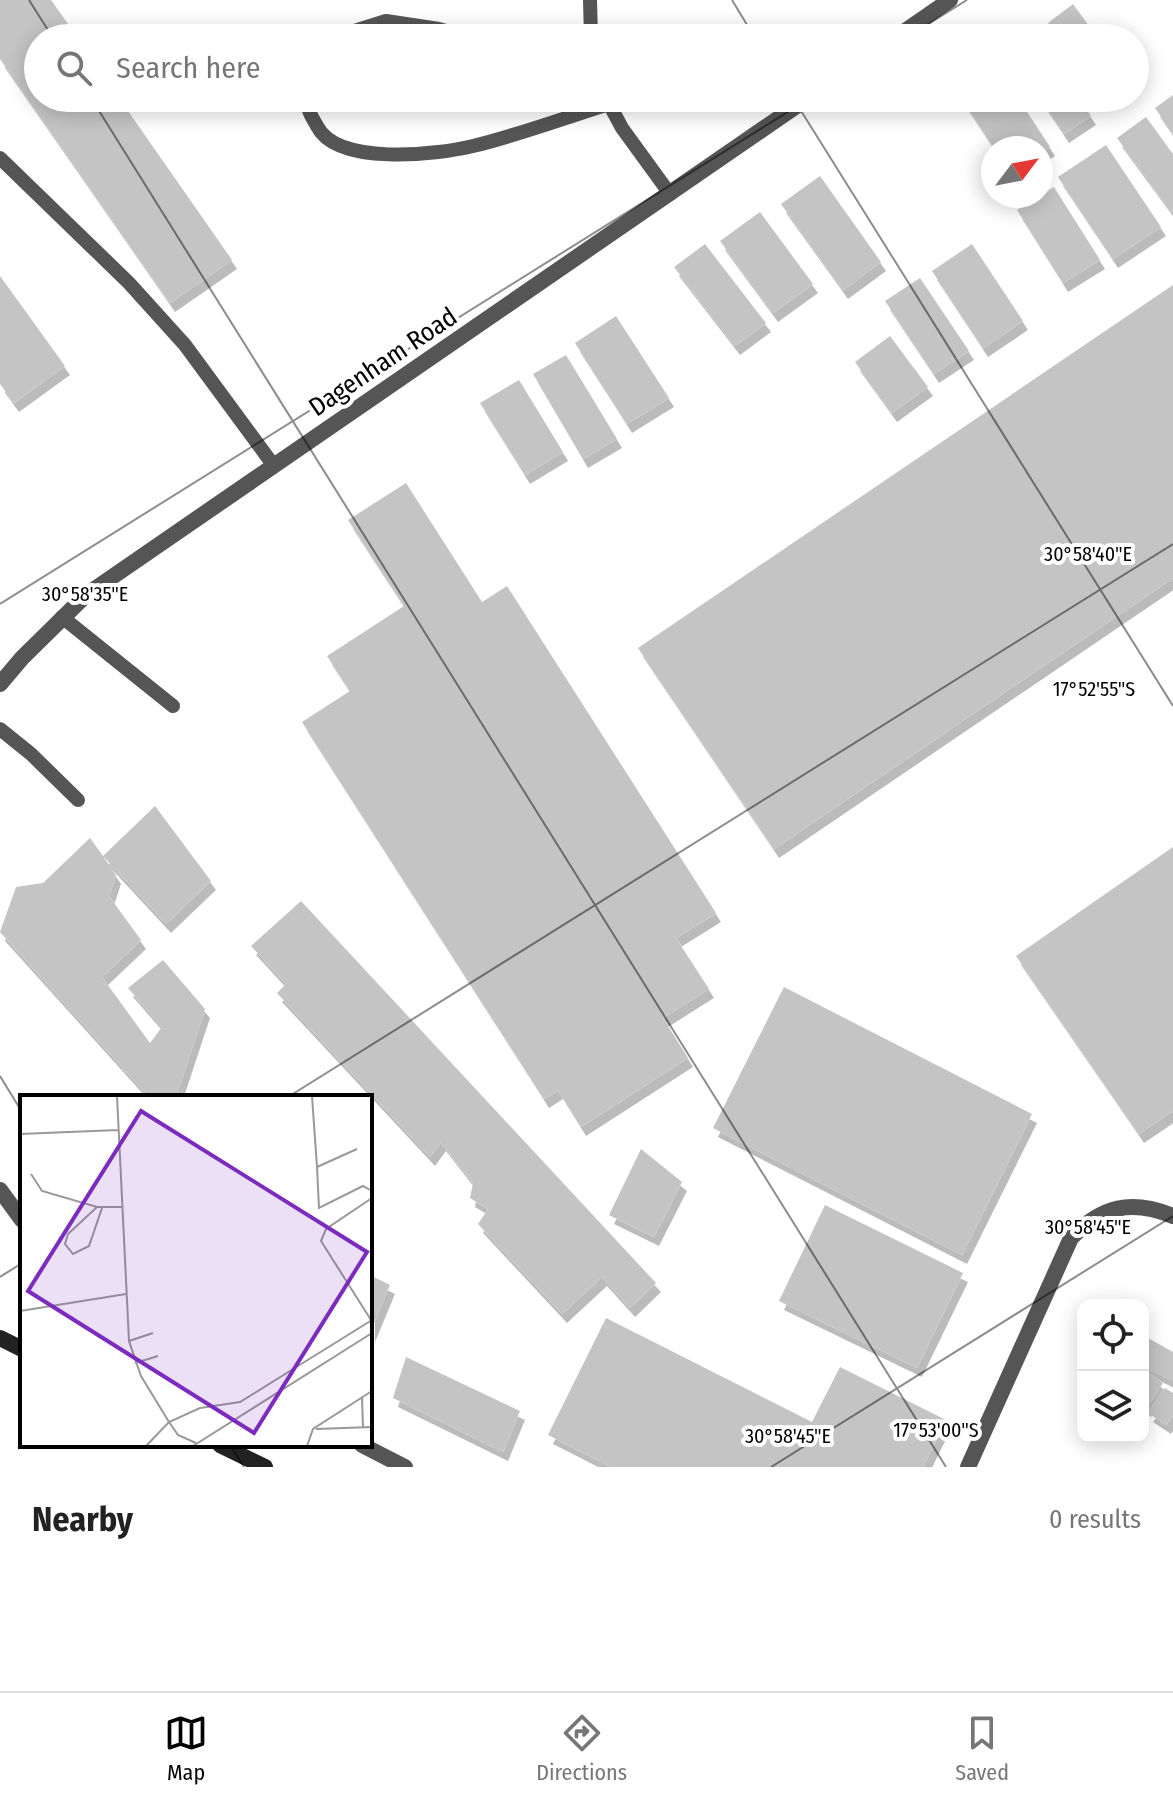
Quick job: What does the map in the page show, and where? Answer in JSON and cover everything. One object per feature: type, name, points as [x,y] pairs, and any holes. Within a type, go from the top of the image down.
[{"type":"main road","points":[[0,1338],[20,1348]]},
{"type":"main road","points":[[224,1447],[265,1467]]},
{"type":"street","points":[[915,24],[950,0]]},
{"type":"street","name":"Dagenham Road","points":[[0,684],[86,595],[788,112]]},
{"type":"street","points":[[0,1190],[20,1217]]},
{"type":"street","points":[[968,1467],[1071,1238],[1088,1221],[1107,1211],[1130,1206],[1173,1216]]},
{"type":"street","points":[[366,1447],[405,1467]]},
{"type":"lane","points":[[590,0],[591,24]]},
{"type":"lane","points":[[376,24],[386,21],[406,24]]},
{"type":"lane","points":[[309,112],[322,136],[347,150],[388,154],[429,153],[473,146],[575,112]]},
{"type":"lane","points":[[614,112],[670,194]]},
{"type":"lane","points":[[0,158],[129,283],[185,345],[274,466]]},
{"type":"lane","points":[[62,617],[173,706]]},
{"type":"lane","points":[[0,729],[78,800]]},
{"type":"building","points":[[0,0],[51,0],[68,24],[24,24],[24,93],[0,59]]},
{"type":"building","points":[[1073,4],[1088,24],[1049,24]]},
{"type":"building","points":[[1173,95],[1173,134],[1155,108]]},
{"type":"building","points":[[37,112],[129,112],[232,260],[170,303]]},
{"type":"building","points":[[970,112],[1027,112],[1043,136],[986,136]]},
{"type":"building","points":[[1049,112],[1088,112],[1091,116],[1064,134]]},
{"type":"building","points":[[1146,117],[1173,154],[1173,214],[1117,138]]},
{"type":"building","points":[[1106,145],[1161,227],[1113,259],[1058,177]]},
{"type":"building","points":[[820,176],[881,262],[843,290],[781,204]]},
{"type":"building","points":[[1053,188],[1100,260],[1063,283],[1017,210],[1053,208]]},
{"type":"building","points":[[760,212],[813,284],[773,313],[720,241]]},
{"type":"building","points":[[705,244],[766,323],[735,346],[674,267]]},
{"type":"building","points":[[972,244],[1023,321],[983,348],[932,271]]},
{"type":"building","points":[[0,276],[65,366],[14,403],[0,384]]},
{"type":"building","points":[[920,278],[969,351],[934,374],[885,301]]},
{"type":"building","points":[[1173,285],[1173,578],[774,849],[638,648]]},
{"type":"building","points":[[616,316],[669,398],[627,424],[575,343]]},
{"type":"building","points":[[890,336],[928,387],[892,413],[855,362]]},
{"type":"building","points":[[566,355],[617,439],[583,459],[533,374]]},
{"type":"building","points":[[519,380],[563,452],[525,475],[480,403]]},
{"type":"building","points":[[406,483],[482,602],[507,586],[716,913],[676,938],[709,989],[663,1018],[688,1058],[581,1127],[558,1090],[544,1099],[302,722],[350,691],[327,656],[404,606],[348,520]]},
{"type":"building","points":[[155,806],[211,881],[166,924],[103,856]]},
{"type":"building","points":[[90,838],[116,875],[109,896],[141,940],[102,977],[150,1043],[162,1027],[128,988],[163,960],[205,1009],[177,1095],[147,1095],[0,932],[16,887],[43,883]]},
{"type":"building","points":[[1173,847],[1173,1111],[1139,1134],[1016,956]]},
{"type":"building","points":[[301,901],[656,1283],[630,1308],[602,1277],[562,1314],[478,1224],[488,1209],[470,1198],[473,1183],[441,1142],[430,1157],[277,993],[286,984],[251,946]]},
{"type":"building","points":[[784,987],[1032,1114],[962,1255],[713,1128]]},
{"type":"building","points":[[641,1149],[682,1182],[654,1237],[609,1215]]},
{"type":"building","points":[[825,1205],[963,1273],[917,1368],[779,1301]]},
{"type":"building","points":[[372,1276],[390,1285],[372,1328]]},
{"type":"building","points":[[606,1318],[812,1422],[840,1367],[946,1420],[923,1467],[611,1467],[548,1435]]},
{"type":"building","points":[[1149,1339],[1173,1352],[1173,1381],[1149,1369]]},
{"type":"building","points":[[406,1357],[520,1411],[503,1452],[393,1398]]},
{"type":"building","points":[[1149,1374],[1163,1383],[1149,1404]]},
{"type":"building","points":[[1165,1388],[1173,1393],[1173,1415],[1166,1425],[1149,1412]]}]
